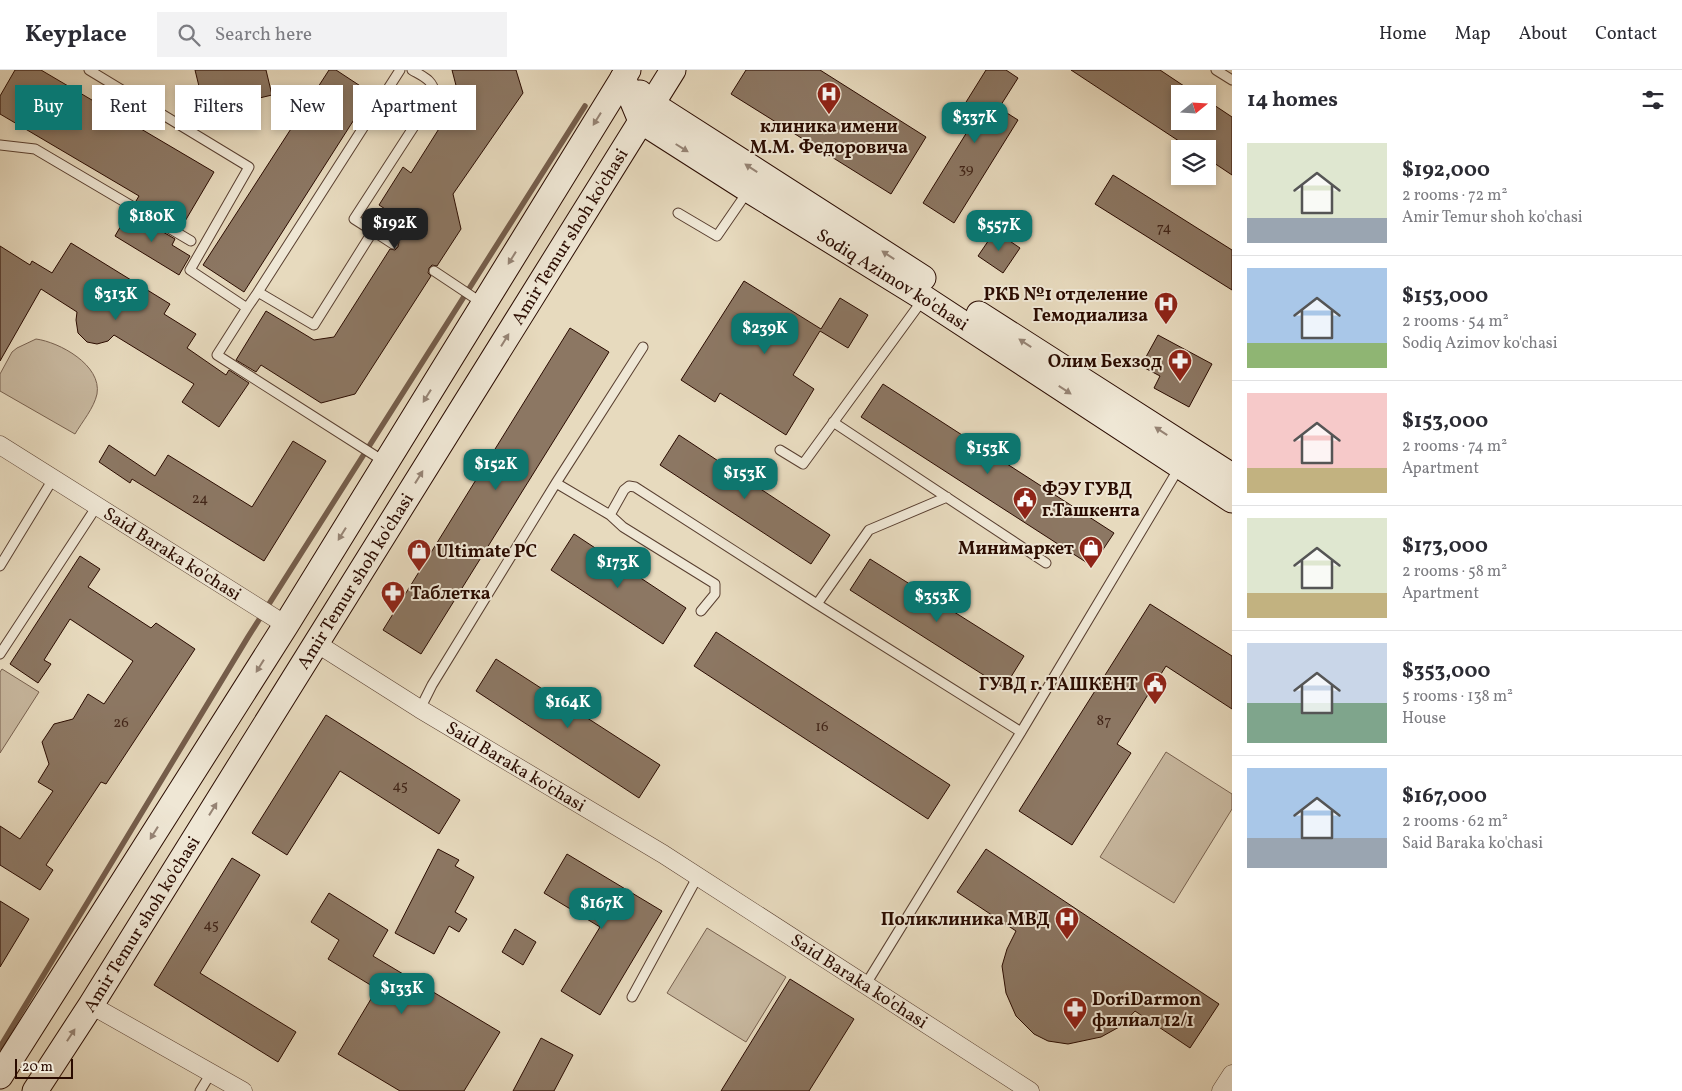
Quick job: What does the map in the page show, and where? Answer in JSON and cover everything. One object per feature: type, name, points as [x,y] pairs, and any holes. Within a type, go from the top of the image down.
[{"type":"main road","name":"Amir Temur shoh ko'chasi","points":[[35,1091],[91,1005],[673,70]]},
{"type":"main road","name":"Amir Temur shoh ko'chasi","points":[[0,1076],[286,624],[380,459],[478,300],[625,72]]},
{"type":"main road","points":[[625,72],[646,113]]},
{"type":"main road","name":"Sodiq Azimov ko'chasi","points":[[646,113],[748,190],[1185,457],[1232,476]]},
{"type":"main road","name":"Sodiq Azimov ko'chasi","points":[[646,113],[1185,457],[1232,500]]},
{"type":"main road","name":"Said Baraka ko'chasi","points":[[286,624],[316,643]]},
{"type":"main road","points":[[58,984],[91,1005]]},
{"type":"street","name":"Said Baraka ko'chasi","points":[[0,445],[286,624]]},
{"type":"street","name":"Said Baraka ko'chasi","points":[[316,643],[420,709],[663,854],[1030,1091]]},
{"type":"street","points":[[91,1005],[243,1091]]},
{"type":"street","points":[[1222,1091],[1232,1074]]},
{"type":"lane","points":[[89,70],[249,167],[190,270],[247,308]]},
{"type":"lane","points":[[380,459],[216,355],[400,70]]},
{"type":"lane","points":[[393,244],[354,219],[435,94],[434,86],[428,79],[412,70]]},
{"type":"lane","points":[[1216,70],[1232,80]]},
{"type":"lane","points":[[0,145],[35,149],[191,241]]},
{"type":"lane","points":[[678,212],[717,236],[748,190]]},
{"type":"lane","points":[[258,292],[314,325],[373,231]]},
{"type":"lane","points":[[434,271],[478,300]]},
{"type":"lane","points":[[780,450],[803,464],[924,298]]},
{"type":"lane","points":[[420,709],[432,685],[556,483],[643,348]]},
{"type":"lane","points":[[833,422],[1046,563]]},
{"type":"lane","points":[[866,984],[1185,457]]},
{"type":"lane","points":[[0,566],[54,479]]},
{"type":"lane","points":[[556,483],[610,515],[623,527],[715,584],[715,594],[701,611]]},
{"type":"lane","points":[[610,515],[624,490],[629,486],[634,487],[1020,732]]},
{"type":"lane","points":[[817,604],[869,530],[947,498]]},
{"type":"lane","points":[[0,654],[97,506]]},
{"type":"lane","points":[[632,997],[698,876]]},
{"type":"lane","points":[[200,1091],[211,1073]]},
{"type":"shaded area","points":[[36,339],[56,345],[77,357],[93,374],[97,383],[97,394],[91,410],[75,434],[0,391],[0,374],[12,352]]},
{"type":"shaded area","points":[[2,669],[39,692],[0,753],[0,672]]},
{"type":"shaded area","points":[[1166,752],[1232,794],[1232,809],[1174,903],[1100,857]]},
{"type":"shaded area","points":[[707,928],[786,977],[746,1042],[667,993]]},
{"type":"building","points":[[15,70],[41,70],[66,85],[15,85],[15,123],[0,114],[0,96]]},
{"type":"building","points":[[195,70],[266,70],[271,95],[261,98],[261,85],[199,85]]},
{"type":"building","points":[[329,70],[336,70],[359,85],[353,85],[353,121],[244,292],[203,265],[290,130],[343,130],[343,85],[319,85]]},
{"type":"building","points":[[452,70],[516,70],[523,93],[453,194],[461,229],[437,266],[432,265],[429,268],[428,273],[431,276],[355,394],[321,403],[261,365],[256,372],[236,360],[266,311],[314,340],[334,337],[390,249],[395,250],[398,247],[399,242],[396,239],[400,233],[396,216],[379,205],[403,167],[411,173],[438,130],[476,130],[476,85],[456,85]]},
{"type":"building","name":"клиника имени М.М. Федоровича","points":[[746,70],[820,70],[926,137],[891,194],[731,94]]},
{"type":"building","name":"клиника имени М.М. Федоровича","points":[[986,70],[1006,70],[1018,78],[999,108],[1018,120],[954,223],[923,203],[967,132],[953,123]]},
{"type":"building","points":[[1071,70],[1160,70],[1182,85],[1171,85],[1171,130],[1216,130],[1216,106],[1232,117],[1232,175],[1216,164],[1216,140],[1177,140]]},
{"type":"building","points":[[82,94],[92,100],[92,130],[143,130],[214,172],[181,228],[136,201],[139,196],[27,130],[82,130]]},
{"type":"building","points":[[1113,175],[1232,250],[1232,290],[1095,204]]},
{"type":"building","points":[[129,212],[175,239],[172,245],[190,256],[179,275],[115,236]]},
{"type":"building","points":[[995,231],[1020,248],[1003,273],[978,256]]},
{"type":"building","points":[[71,243],[170,304],[164,314],[196,334],[187,348],[226,375],[229,370],[249,383],[219,427],[182,402],[194,384],[114,335],[108,341],[97,344],[87,342],[78,333],[77,312],[41,289],[0,361],[0,246],[30,265],[32,261],[52,273]]},
{"type":"building","points":[[744,281],[821,329],[840,298],[868,315],[848,348],[820,331],[793,375],[814,389],[786,435],[720,393],[715,402],[681,380]]},
{"type":"building","points":[[570,328],[609,352],[421,654],[383,630]]},
{"type":"building","points":[[1158,335],[1212,364],[1189,407],[1154,388],[1160,376],[1141,366]]},
{"type":"building","points":[[883,384],[1114,533],[1092,566],[861,417]]},
{"type":"building","points":[[679,435],[830,535],[811,564],[660,465]]},
{"type":"building","points":[[293,441],[326,461],[264,561],[132,479],[130,483],[99,462],[109,445],[155,476],[168,455],[252,507]]},
{"type":"building","points":[[574,534],[686,608],[663,644],[551,570]]},
{"type":"building","points":[[80,556],[100,569],[88,587],[151,628],[156,623],[195,649],[106,784],[101,782],[46,865],[53,870],[40,890],[0,865],[0,826],[20,839],[53,791],[38,782],[49,764],[42,742],[54,724],[73,719],[88,694],[104,704],[133,661],[70,619],[44,660],[51,664],[38,683],[10,664]]},
{"type":"building","points":[[870,559],[1024,656],[1004,688],[850,590]]},
{"type":"building","points":[[1150,604],[1232,656],[1232,709],[1166,666],[1117,744],[1131,753],[1072,845],[1019,811]]},
{"type":"building","points":[[716,632],[950,785],[928,819],[694,666]]},
{"type":"building","points":[[496,659],[660,765],[639,798],[476,691]]},
{"type":"building","points":[[326,715],[460,800],[439,834],[340,771],[287,855],[252,833]]},
{"type":"building","points":[[438,849],[459,860],[455,866],[474,877],[455,912],[467,919],[459,932],[449,926],[434,954],[395,933]]},
{"type":"building","name":"Поликлиника МВД","points":[[986,849],[1219,1004],[1190,1048],[1135,1011],[1121,1026],[1101,1037],[1068,1044],[1048,1041],[1034,1034],[1016,1016],[1006,993],[1002,966],[1007,949],[1016,931],[957,892]]},
{"type":"building","points":[[567,854],[662,911],[600,1015],[561,991],[600,927],[544,893]]},
{"type":"building","points":[[232,858],[260,875],[200,973],[296,1032],[278,1062],[154,985]]},
{"type":"building","points":[[329,893],[388,930],[373,956],[500,1032],[464,1091],[400,1091],[338,1054],[377,989],[328,959],[339,940],[311,922]]},
{"type":"building","points":[[0,901],[29,919],[0,967]]},
{"type":"building","points":[[515,929],[536,942],[523,965],[502,952]]},
{"type":"building","points":[[790,979],[854,1019],[809,1091],[721,1091]]},
{"type":"building","points":[[541,1038],[573,1055],[554,1091],[513,1091]]},
{"type":"waterway","points":[[0,1047],[248,637],[585,106]]},
{"type":"place","name":"клиника имени М.М. Федоровича","points":[[829,115]]},
{"type":"place","name":"РКБ №1 отделение Гемодиализа","points":[[1166,325]]},
{"type":"place","name":"Олим Бехзод","points":[[1180,382]]},
{"type":"place","name":"ФЭУ ГУВД г.Ташкента","points":[[1025,520]]},
{"type":"place","name":"Минимаркет","points":[[1091,569]]},
{"type":"place","name":"Ultimate PC","points":[[419,572]]},
{"type":"place","name":"Таблетка","points":[[393,614]]},
{"type":"place","name":"ГУВД г. ТАШКЕНТ","points":[[1155,705]]},
{"type":"place","name":"Поликлиника МВД","points":[[1067,940]]},
{"type":"place","name":"DoriDarmon филиал 12/1","points":[[1075,1030]]}]
